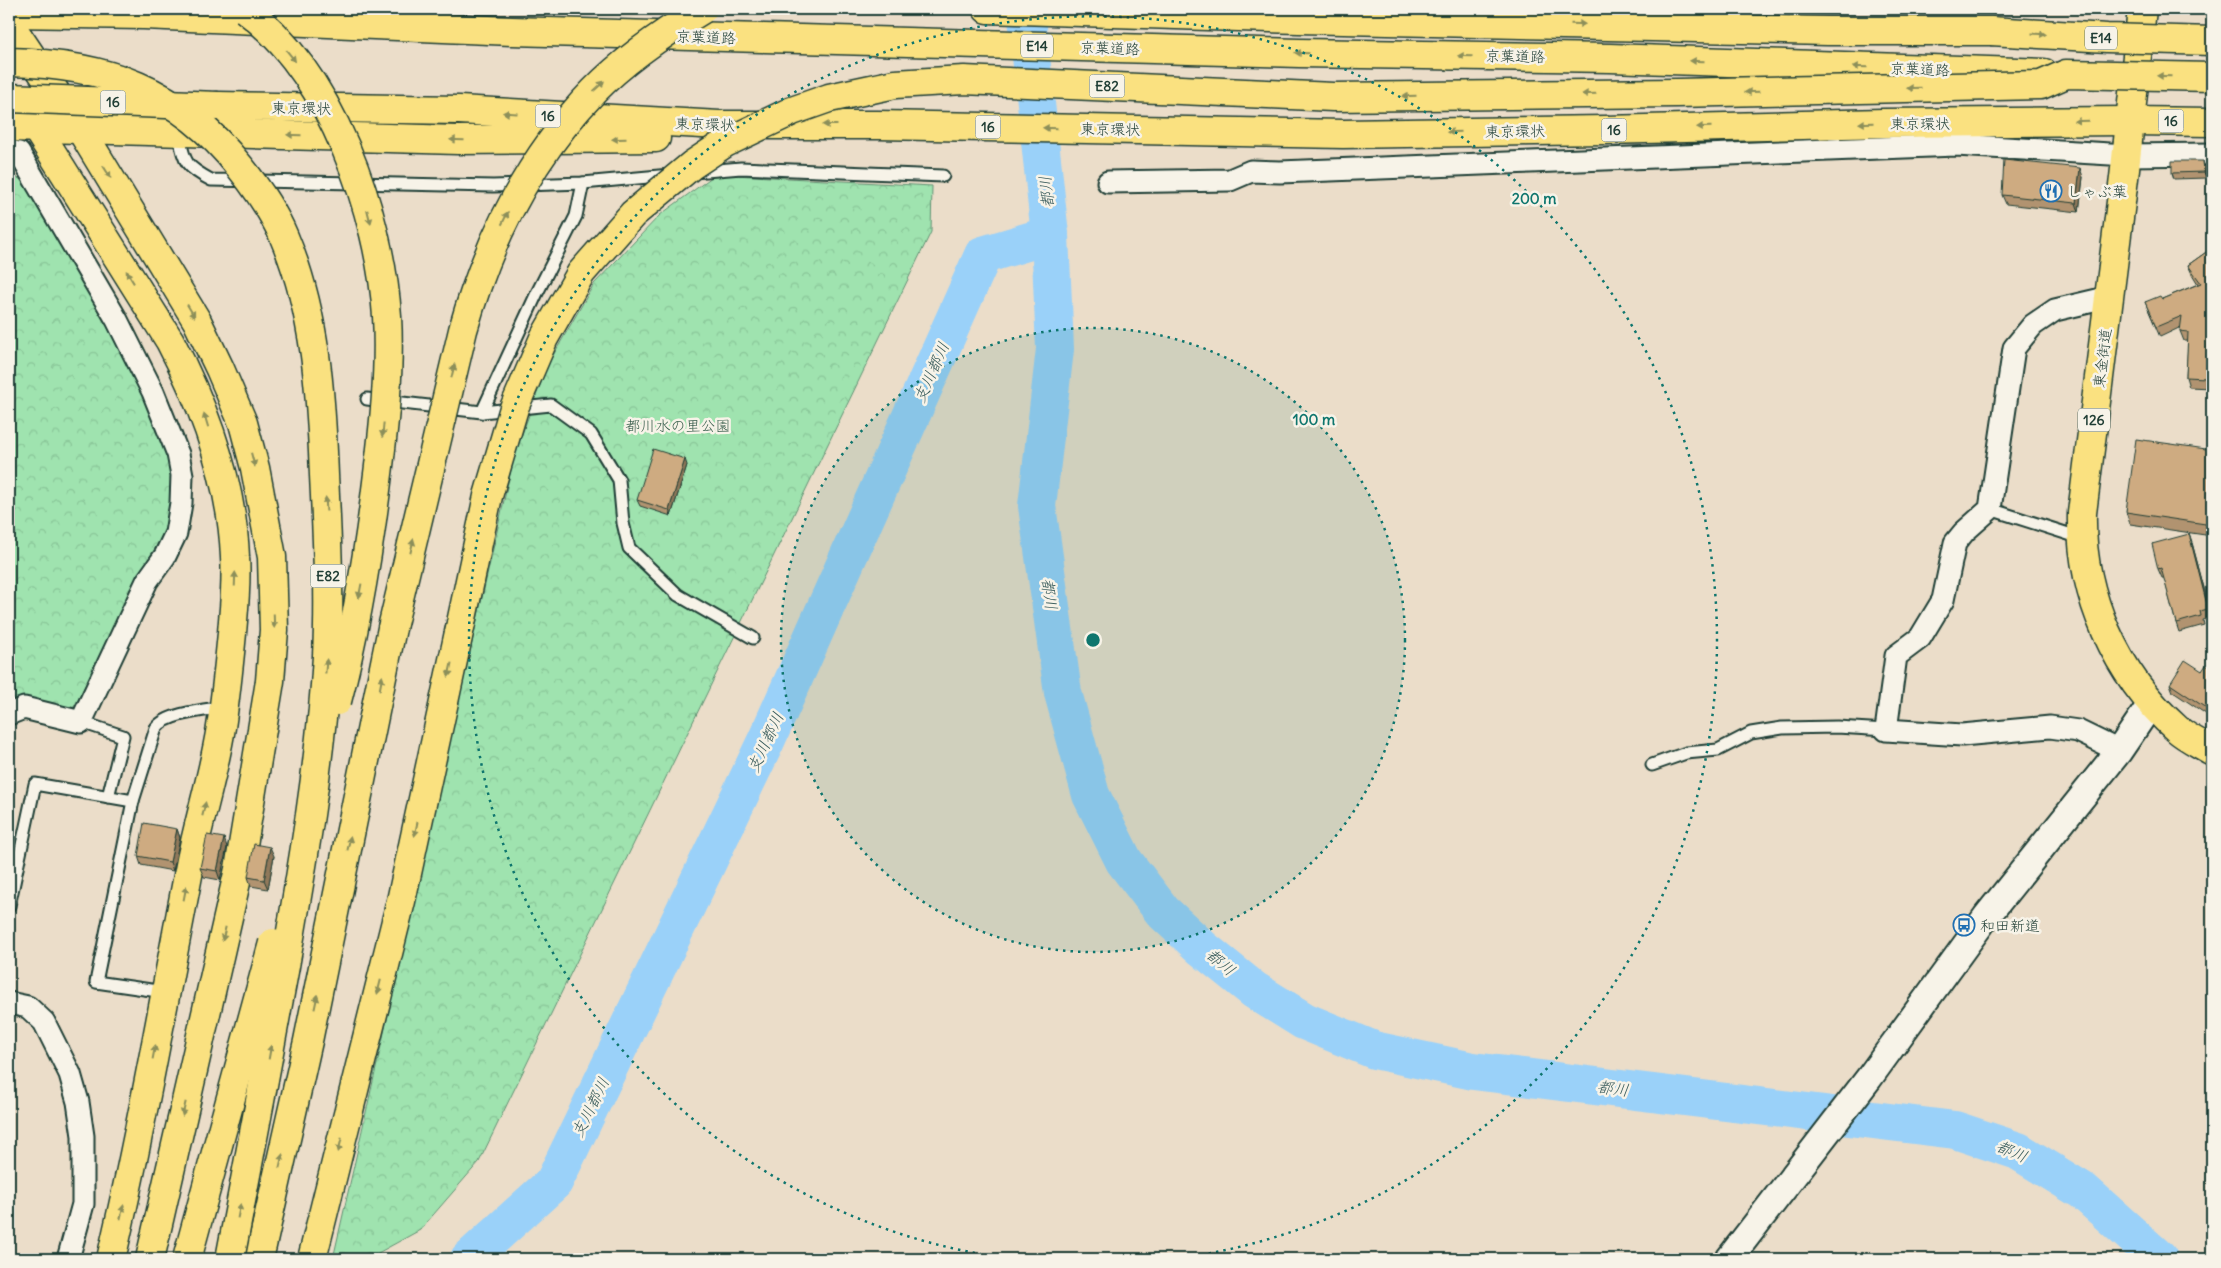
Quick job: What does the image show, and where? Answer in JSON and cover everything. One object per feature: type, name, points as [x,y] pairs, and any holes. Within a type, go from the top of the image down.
[{"type":"highway","name":"E82","points":[[187,1259],[341,687],[368,551],[381,448],[387,373],[387,317],[384,284],[364,197],[351,161],[325,104],[308,77],[283,46],[245,9]]},
{"type":"highway","points":[[259,1259],[308,1041],[392,628],[475,287],[490,248],[543,153],[594,91],[623,64],[703,9]]},
{"type":"highway","name":"E14","points":[[987,9],[1828,31],[1991,31],[2107,38],[2212,41]]},
{"type":"highway","points":[[1647,9],[1954,21],[1991,31]]},
{"type":"highway","name":"東金街道","points":[[2142,9],[2127,156],[2082,513],[2081,538],[2095,600],[2115,654],[2151,704],[2179,730],[2212,751]]},
{"type":"highway","name":"京葉道路","points":[[9,13],[144,15],[522,32],[1298,53],[1620,58],[2066,74],[2212,77]]},
{"type":"highway","points":[[9,23],[81,130],[197,320],[243,423],[257,477],[272,557],[274,630],[270,681],[239,869],[150,1259]]},
{"type":"highway","name":"E82","points":[[9,62],[63,67],[125,80],[154,92],[206,128],[226,150],[266,202],[284,235],[297,272],[307,312],[321,400],[328,551],[327,653],[320,736],[308,836],[230,1259]]},
{"type":"highway","name":"E82","points":[[312,1259],[401,901],[488,496],[514,408],[544,338],[581,273],[633,214],[692,165],[724,143],[810,104],[863,90],[895,84],[932,81],[964,80],[1342,97],[1677,93],[2041,84],[2066,74]]},
{"type":"highway","points":[[9,84],[170,341],[203,410],[228,501],[235,557],[233,612],[221,728],[192,856],[126,1194],[111,1259]]},
{"type":"highway","name":"東京環状","points":[[9,98],[218,106],[459,110],[719,125],[878,125],[1343,134],[1882,123],[2212,122]]},
{"type":"highway","points":[[9,127],[458,140],[674,137],[719,125]]},
{"type":"street","points":[[9,714],[24,708],[81,722],[147,581],[165,556],[176,533],[181,503],[182,475],[178,454],[153,392],[121,328],[14,152],[37,129]]},
{"type":"street","points":[[1108,182],[1230,180],[1252,171],[1280,172],[1956,145],[2127,156],[2212,154]]},
{"type":"street","points":[[2110,297],[2055,310],[2033,325],[2014,348],[1990,509],[1964,532],[1955,543],[1943,600],[1920,638],[1896,656],[1886,730],[1962,735],[2050,727],[2078,731],[2120,751]]},
{"type":"street","points":[[1729,1259],[1869,1078],[1986,917],[2120,751],[2151,704]]},
{"type":"street","points":[[9,1003],[28,1008],[44,1022],[70,1074],[78,1102],[83,1145],[83,1204],[68,1259]]},
{"type":"lane","points":[[178,132],[184,158],[192,170],[211,180],[493,186],[583,183],[741,168],[943,176]]},
{"type":"lane","points":[[482,412],[537,293],[576,216],[583,183]]},
{"type":"lane","points":[[367,399],[482,412],[551,404],[591,434],[619,480],[623,523],[628,548],[678,595],[753,638]]},
{"type":"lane","points":[[1990,509],[2081,538]]},
{"type":"lane","points":[[166,992],[96,982],[133,801],[156,728],[159,724],[173,717],[224,707]]},
{"type":"lane","points":[[81,722],[123,736],[108,797]]},
{"type":"lane","points":[[1652,765],[1686,753],[1718,750],[1751,733],[1774,729],[1838,728],[1886,730]]},
{"type":"lane","points":[[9,906],[35,784],[133,801]]},
{"type":"green space","points":[[9,174],[30,184],[124,352],[168,448],[171,509],[164,534],[133,583],[104,649],[74,707],[66,709],[15,698],[9,706]]},
{"type":"green space","name":"都川水の里公園","points":[[716,174],[932,186],[931,232],[479,1162],[420,1230],[367,1259],[333,1259],[514,456],[547,366],[594,284],[660,215]]},
{"type":"building","points":[[2004,160],[2080,168],[2076,203],[2002,195]]},
{"type":"building","points":[[2172,161],[2203,161],[2204,172],[2172,173]]},
{"type":"building","points":[[2212,248],[2212,334],[2209,334],[2206,378],[2186,377],[2188,332],[2180,331],[2182,316],[2156,327],[2145,302],[2160,296],[2162,299],[2201,283],[2188,265]]},
{"type":"building","points":[[2136,439],[2206,449],[2208,440],[2212,441],[2212,525],[2126,512]]},
{"type":"building","points":[[653,449],[685,459],[669,510],[637,500]]},
{"type":"building","points":[[2189,534],[2208,609],[2200,611],[2201,616],[2176,623],[2161,568],[2158,569],[2152,544]]},
{"type":"building","points":[[2185,660],[2202,671],[2206,665],[2212,669],[2212,712],[2170,684]]},
{"type":"building","points":[[144,823],[177,829],[170,862],[138,856]]},
{"type":"building","points":[[207,835],[224,838],[217,871],[200,868]]},
{"type":"building","points":[[254,844],[270,847],[264,880],[248,877]]},
{"type":"waterway","name":"都川","points":[[1026,9],[1050,235],[1055,349],[1037,506],[1063,693],[1091,795],[1124,861],[1163,912],[1202,948],[1254,990],[1304,1021],[1374,1050],[1473,1071],[1955,1130],[2018,1151],[2083,1191],[2159,1259]]},
{"type":"waterway","name":"支川都川","points":[[469,1259],[554,1182],[766,741],[983,255],[1050,235]]},
{"type":"place","name":"しゃぶ葉","points":[[2051,191]]},
{"type":"place","name":"和田新道","points":[[1964,925]]}]
